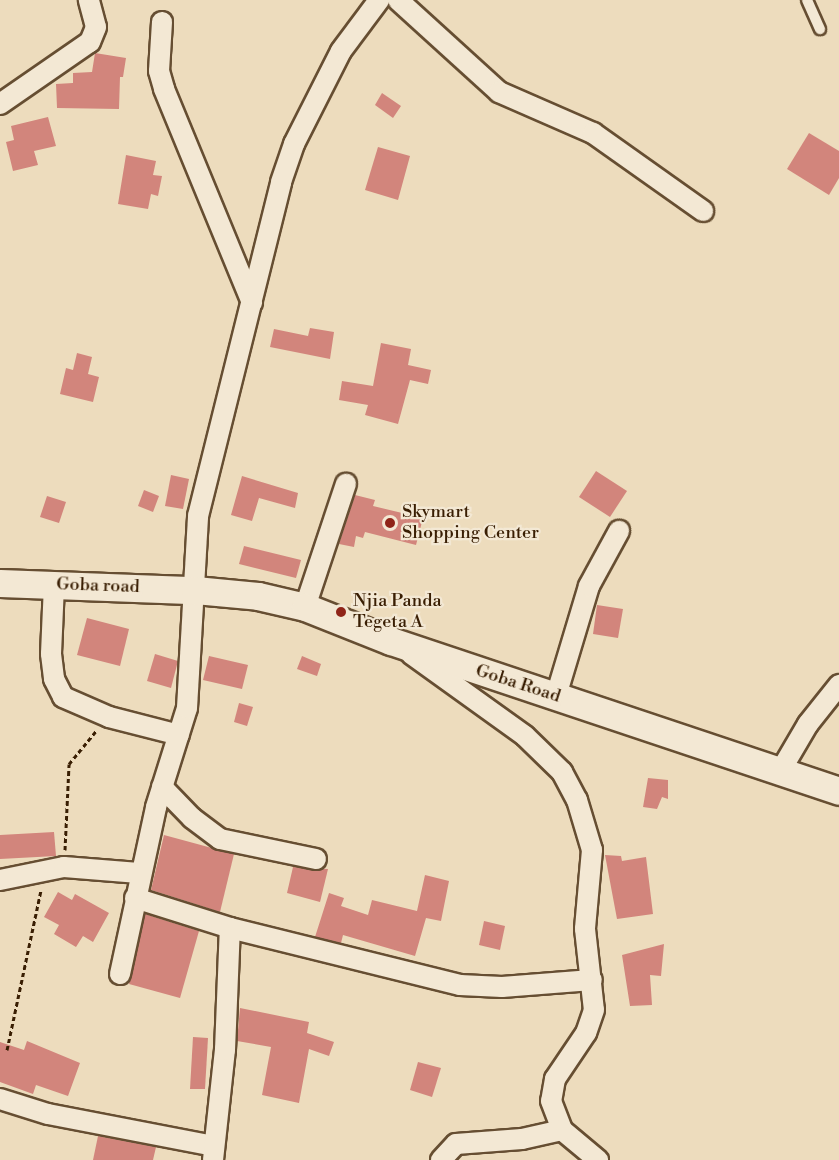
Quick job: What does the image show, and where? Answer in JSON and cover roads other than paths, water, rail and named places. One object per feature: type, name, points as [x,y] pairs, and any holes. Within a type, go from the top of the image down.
[{"type":"main road","name":"Goba road","points":[[0,583],[195,590]]},
{"type":"main road","name":"Goba Road","points":[[195,590],[258,596],[305,607],[391,641],[839,791]]},
{"type":"street","points":[[0,104],[90,42],[96,27],[89,0]]},
{"type":"street","points":[[120,974],[139,873],[162,787],[187,708],[195,590],[193,556],[198,516],[225,396],[294,144],[341,51],[379,0]]},
{"type":"street","points":[[398,0],[499,92],[593,133],[703,211]]},
{"type":"street","points":[[162,22],[159,71],[164,89],[252,303]]},
{"type":"street","points":[[305,607],[346,484]]},
{"type":"street","points":[[556,696],[589,586],[619,531]]},
{"type":"street","points":[[54,585],[54,679],[68,701],[109,717],[179,735]]},
{"type":"street","points":[[391,641],[506,721],[568,782],[592,850],[585,928],[592,980],[592,1020],[560,1069],[551,1092],[562,1130],[574,1144],[598,1160]]},
{"type":"street","points":[[781,770],[808,724],[839,684]]},
{"type":"street","points":[[162,787],[192,818],[220,839],[316,859]]},
{"type":"street","points":[[0,880],[64,867],[139,873]]},
{"type":"street","points":[[135,898],[230,928],[460,985],[502,987],[592,980]]},
{"type":"street","points":[[0,1099],[48,1114],[214,1153],[225,1050],[230,928]]},
{"type":"street","points":[[441,1160],[456,1144],[522,1140],[562,1130]]},
{"type":"lane","points":[[807,0],[820,29]]},
{"type":"place","name":"Skymart Shopping Center","points":[[390,523]]},
{"type":"place","name":"Njia Panda Tegeta A","points":[[341,612]]}]
